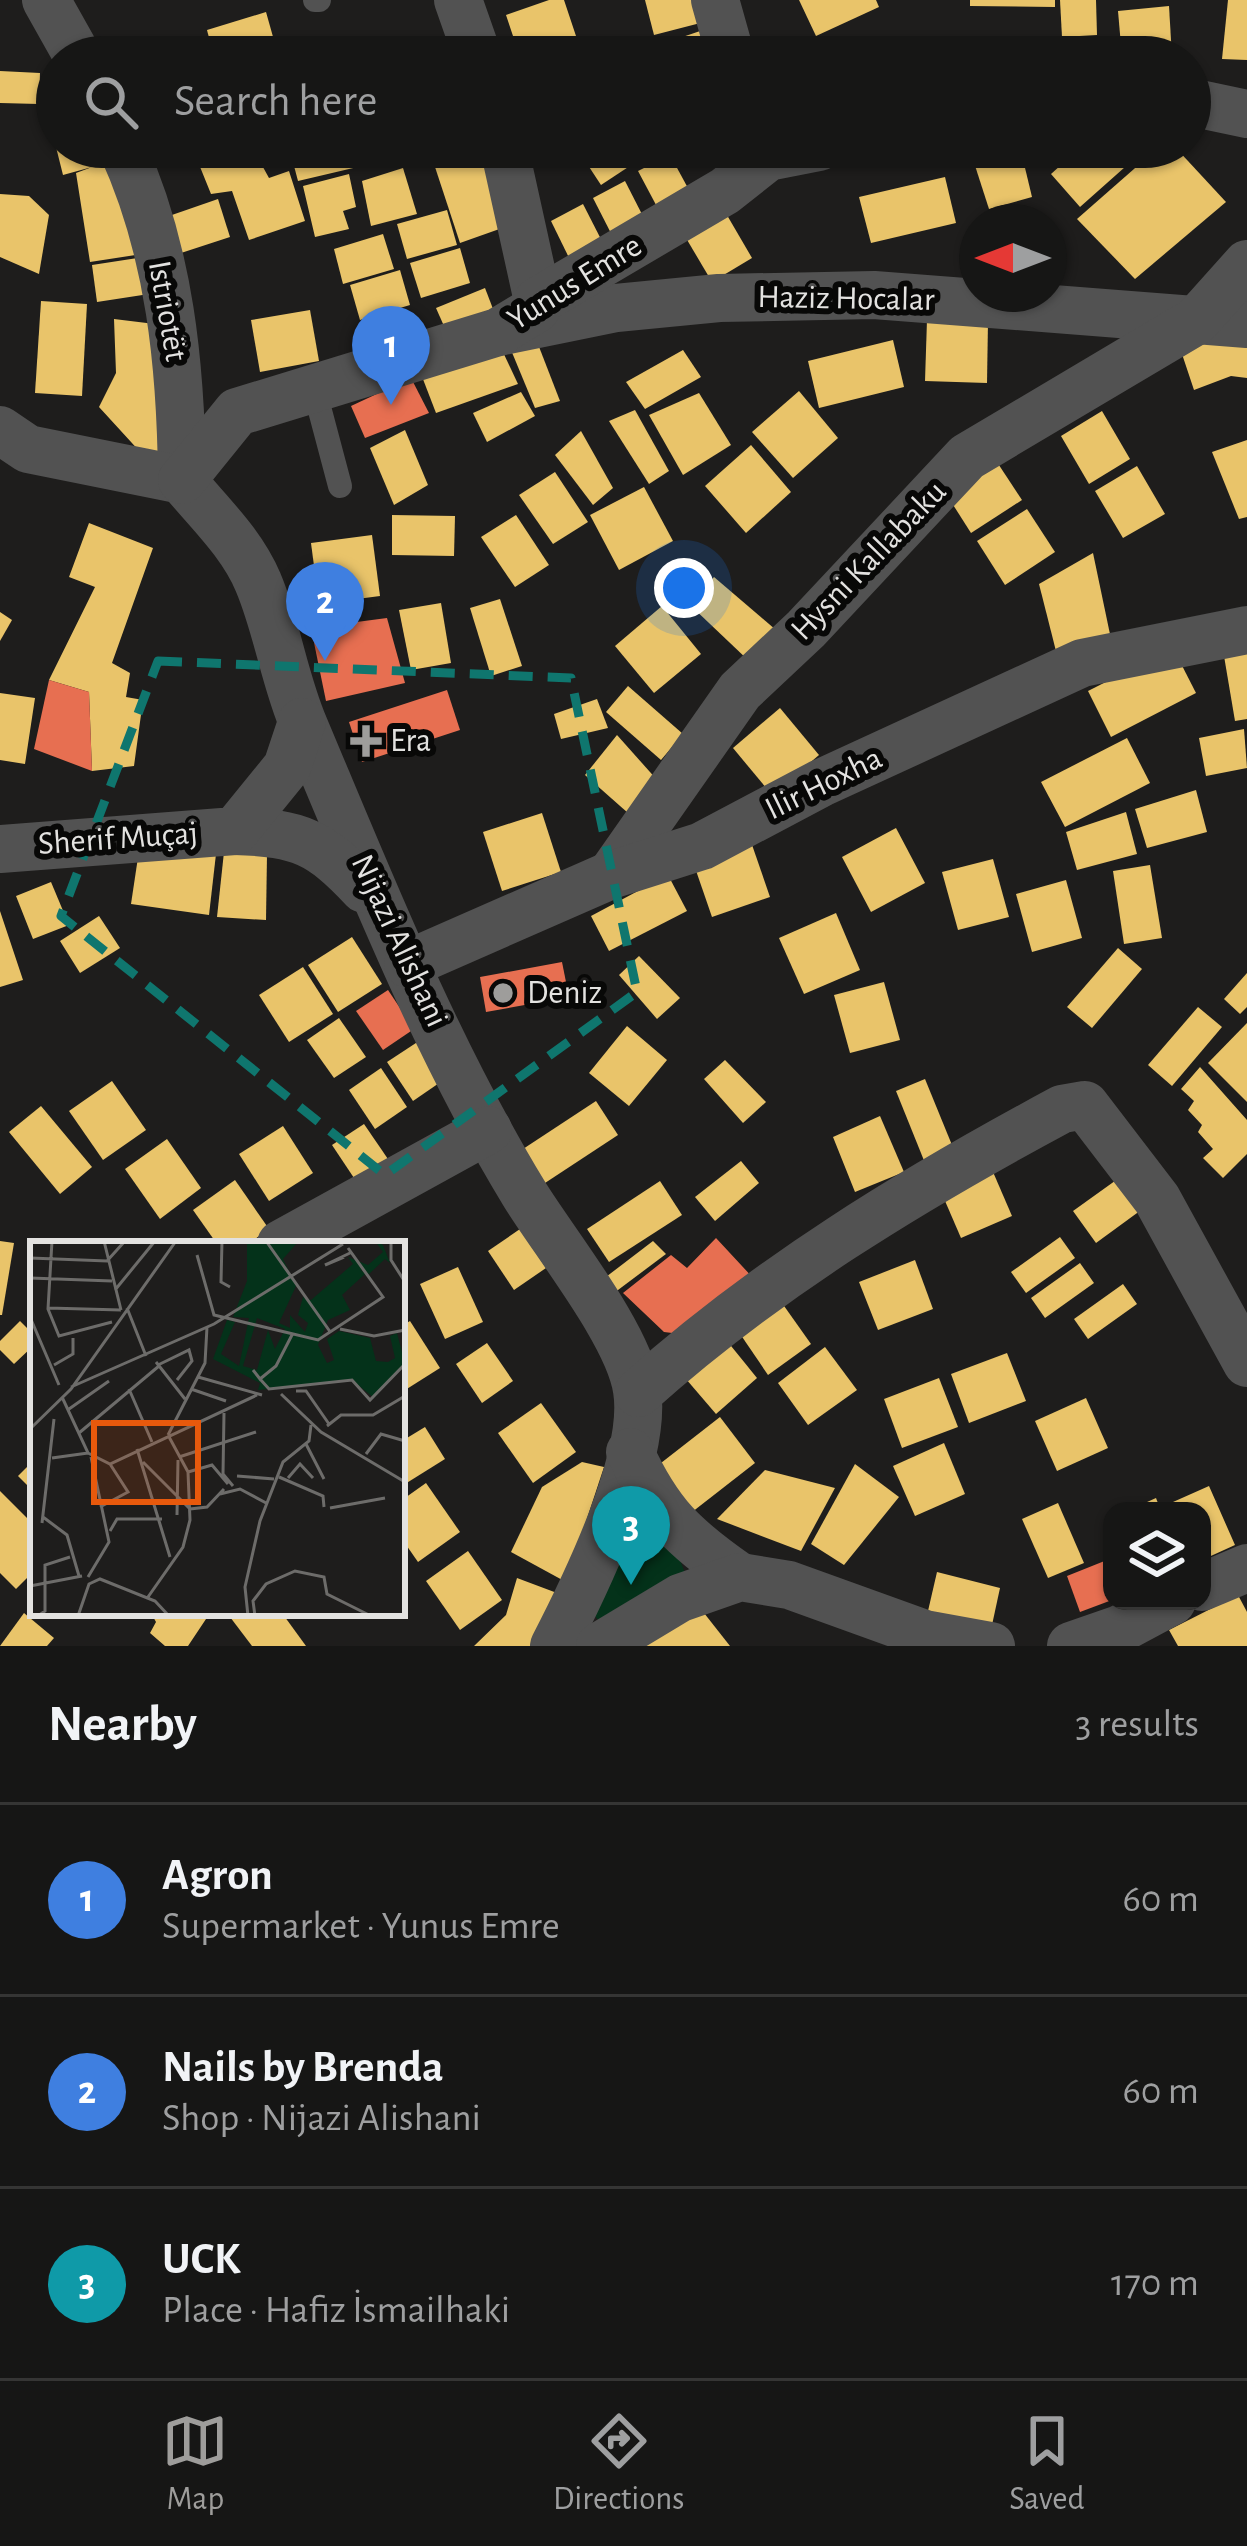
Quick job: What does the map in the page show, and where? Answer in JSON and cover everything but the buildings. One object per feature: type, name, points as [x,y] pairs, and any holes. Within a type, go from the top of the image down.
[{"type":"street","points":[[46,0],[66,36]]},
{"type":"street","points":[[458,0],[471,36]]},
{"type":"street","points":[[715,0],[725,36]]},
{"type":"street","points":[[1211,106],[1247,114]]},
{"type":"street","name":"Istriotët","points":[[132,168],[145,197],[170,300],[182,403],[182,481]]},
{"type":"street","points":[[509,168],[538,301]]},
{"type":"street","name":"Yunus Emre","points":[[182,481],[237,412],[498,332],[536,309],[538,301],[725,191],[749,168]]},
{"type":"street","points":[[1196,320],[1247,264]]},
{"type":"street","name":"Haziz Hocalar","points":[[498,332],[616,308],[719,298],[874,295],[1247,324]]},
{"type":"street","name":"Hysni Kallabaku","points":[[611,875],[740,692],[806,629],[967,457],[1196,320]]},
{"type":"street","points":[[0,430],[28,449],[182,481]]},
{"type":"street","name":"Nijazi Alishani","points":[[182,481],[230,535],[257,580],[284,681],[383,910],[488,1130],[627,1353],[638,1393],[631,1452],[595,1566],[554,1646]]},
{"type":"street","name":"Ilir Hoxha","points":[[408,964],[611,875],[702,846],[821,783],[1082,663],[1247,630]]},
{"type":"street","name":"Sherif Muçaj","points":[[236,831],[287,767],[302,722]]},
{"type":"street","name":"Sherif Muçaj","points":[[0,849],[275,832],[316,843],[383,910]]},
{"type":"street","points":[[638,1393],[701,1338],[815,1253],[913,1190],[1061,1109],[1085,1105],[1157,1199],[1247,1363]]},
{"type":"street","points":[[286,1241],[488,1130]]},
{"type":"street","points":[[631,1452],[649,1492],[678,1533],[740,1577],[789,1585],[871,1630],[991,1646]]},
{"type":"street","points":[[1211,1583],[1247,1568]]},
{"type":"street","points":[[600,1646],[680,1598],[740,1577]]},
{"type":"street","points":[[1071,1646],[1120,1629],[1155,1610]]},
{"type":"lane","points":[[314,388],[340,486]]},
{"type":"highlighted area","points":[[158,661],[571,678],[637,992],[385,1175],[61,916]]},
{"type":"green space","points":[[640,1516],[678,1555],[691,1588],[608,1631],[592,1613],[621,1518]]},
{"type":"place","name":"Agron","points":[[391,405]]},
{"type":"place","name":"Nails by Brenda","points":[[325,661]]},
{"type":"place","name":"Era","points":[[366,741]]},
{"type":"place","name":"Deniz","points":[[503,993]]},
{"type":"place","name":"UCK","points":[[631,1585]]}]
